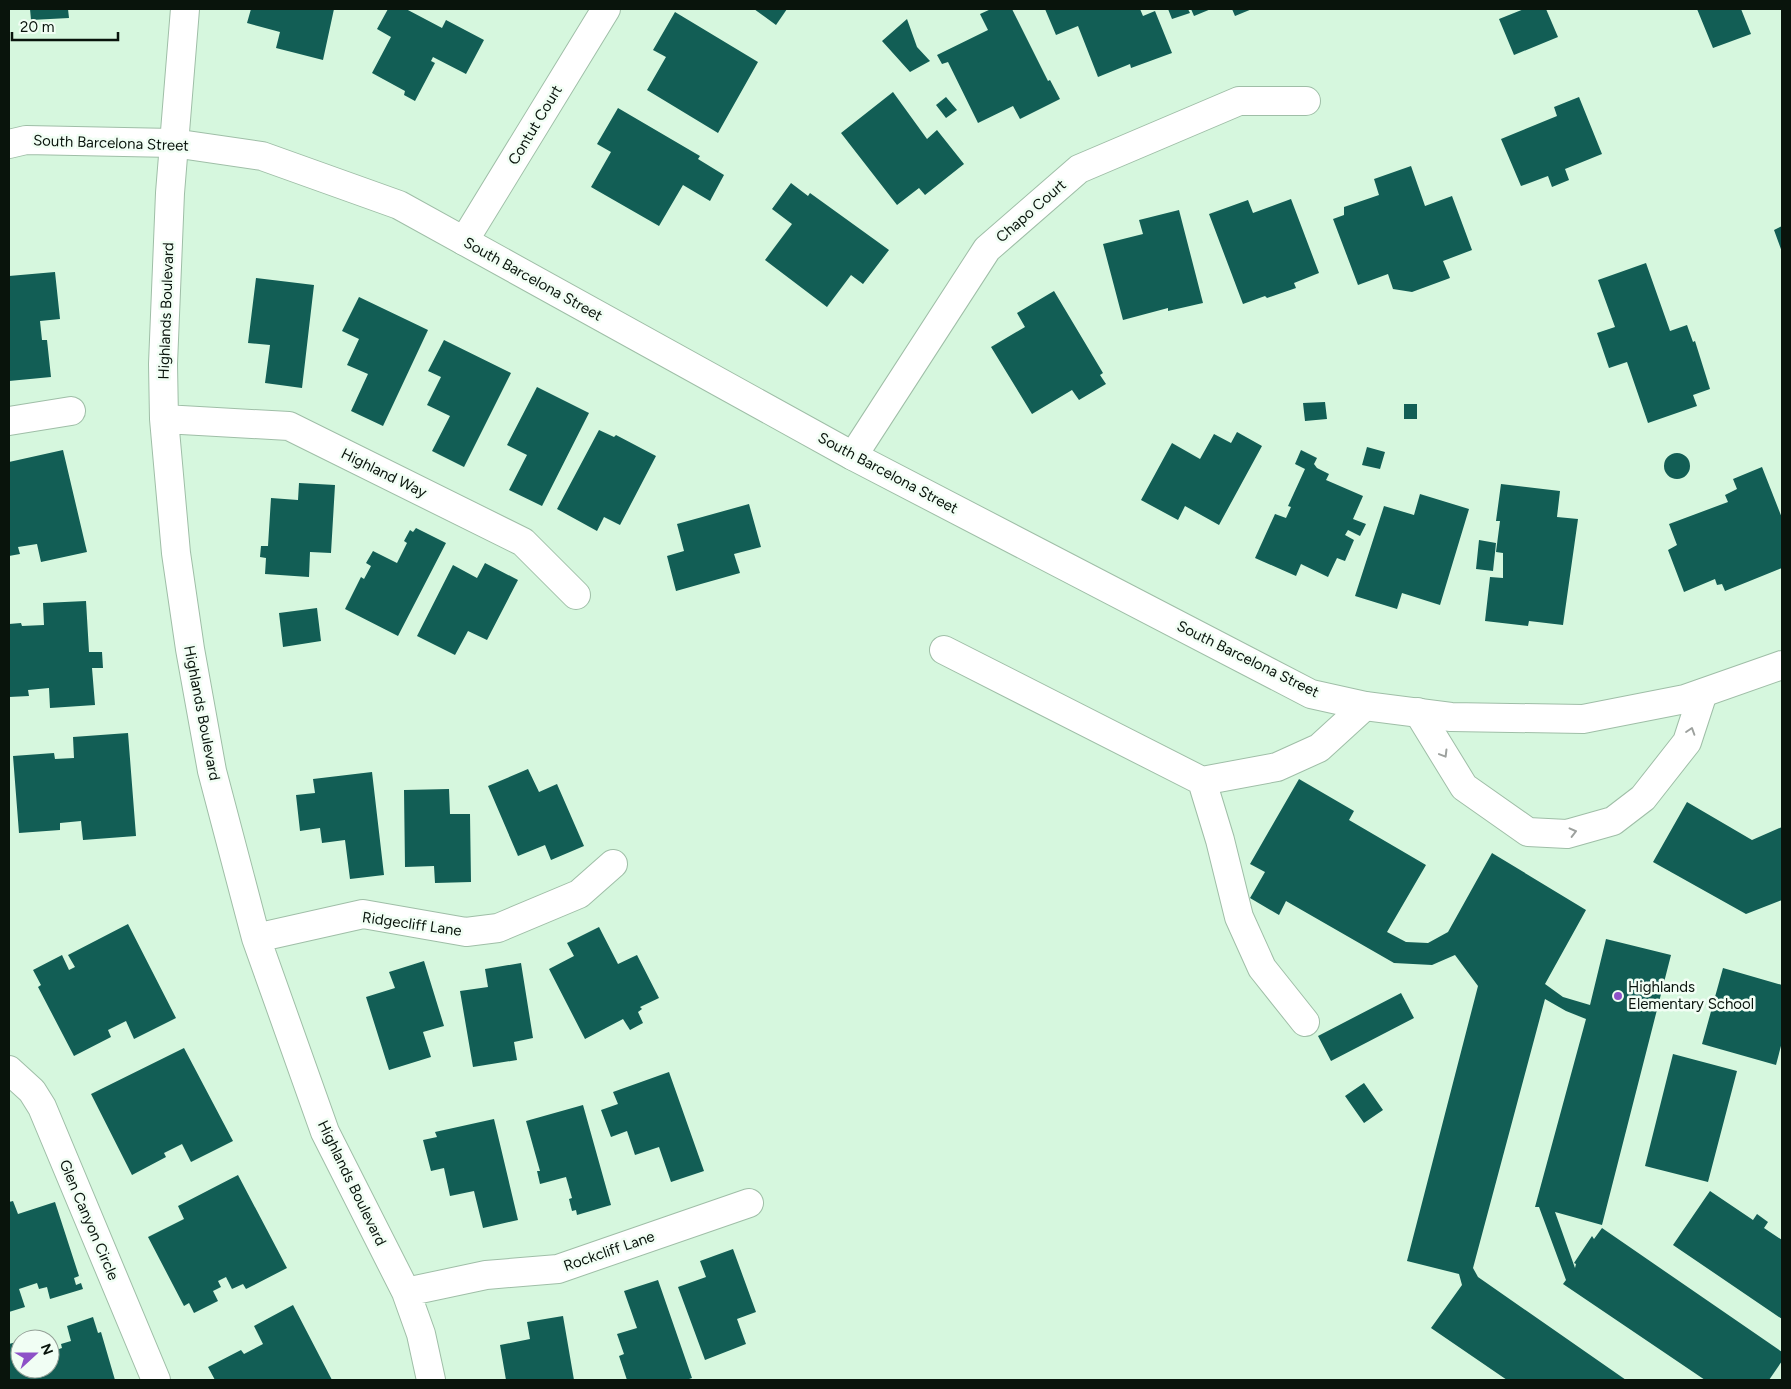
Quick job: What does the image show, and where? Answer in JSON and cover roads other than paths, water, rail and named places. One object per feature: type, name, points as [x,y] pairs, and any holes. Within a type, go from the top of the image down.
[{"type":"street","name":"Highlands Boulevard","points":[[185,9],[173,143],[163,364],[164,419],[176,553],[190,649],[212,771],[256,938],[324,1132],[406,1292],[421,1334],[431,1380]]},
{"type":"street","name":"Contut Court","points":[[464,242],[606,9]]},
{"type":"street","name":"Chapo Court","points":[[853,456],[987,249],[1079,169],[1239,101],[1306,101]]},
{"type":"street","name":"South Barcelona Street","points":[[9,144],[26,140],[173,143],[262,156],[399,205],[853,456],[1311,694],[1365,706],[1450,717],[1583,719],[1685,699],[1782,665]]},
{"type":"street","points":[[9,422],[71,411]]},
{"type":"street","name":"Highland Way","points":[[164,419],[289,426],[523,542],[576,595]]},
{"type":"street","points":[[944,650],[1202,781],[1277,767],[1319,748],[1365,706]]},
{"type":"street","points":[[1418,712],[1464,787],[1528,832],[1567,834],[1613,821],[1644,798],[1687,742],[1702,693]]},
{"type":"street","points":[[1202,781],[1220,840],[1239,917],[1262,968],[1305,1022]]},
{"type":"street","name":"Ridgecliff Lane","points":[[256,938],[363,914],[466,932],[498,928],[578,894],[612,864]]},
{"type":"street","name":"Glen Canyon Circle","points":[[9,1070],[32,1091],[42,1107],[156,1380]]},
{"type":"street","name":"Rockcliff Lane","points":[[406,1292],[486,1275],[558,1269],[749,1203]]},
{"type":"place","name":"Highlands Elementary School","points":[[1618,996]]}]
